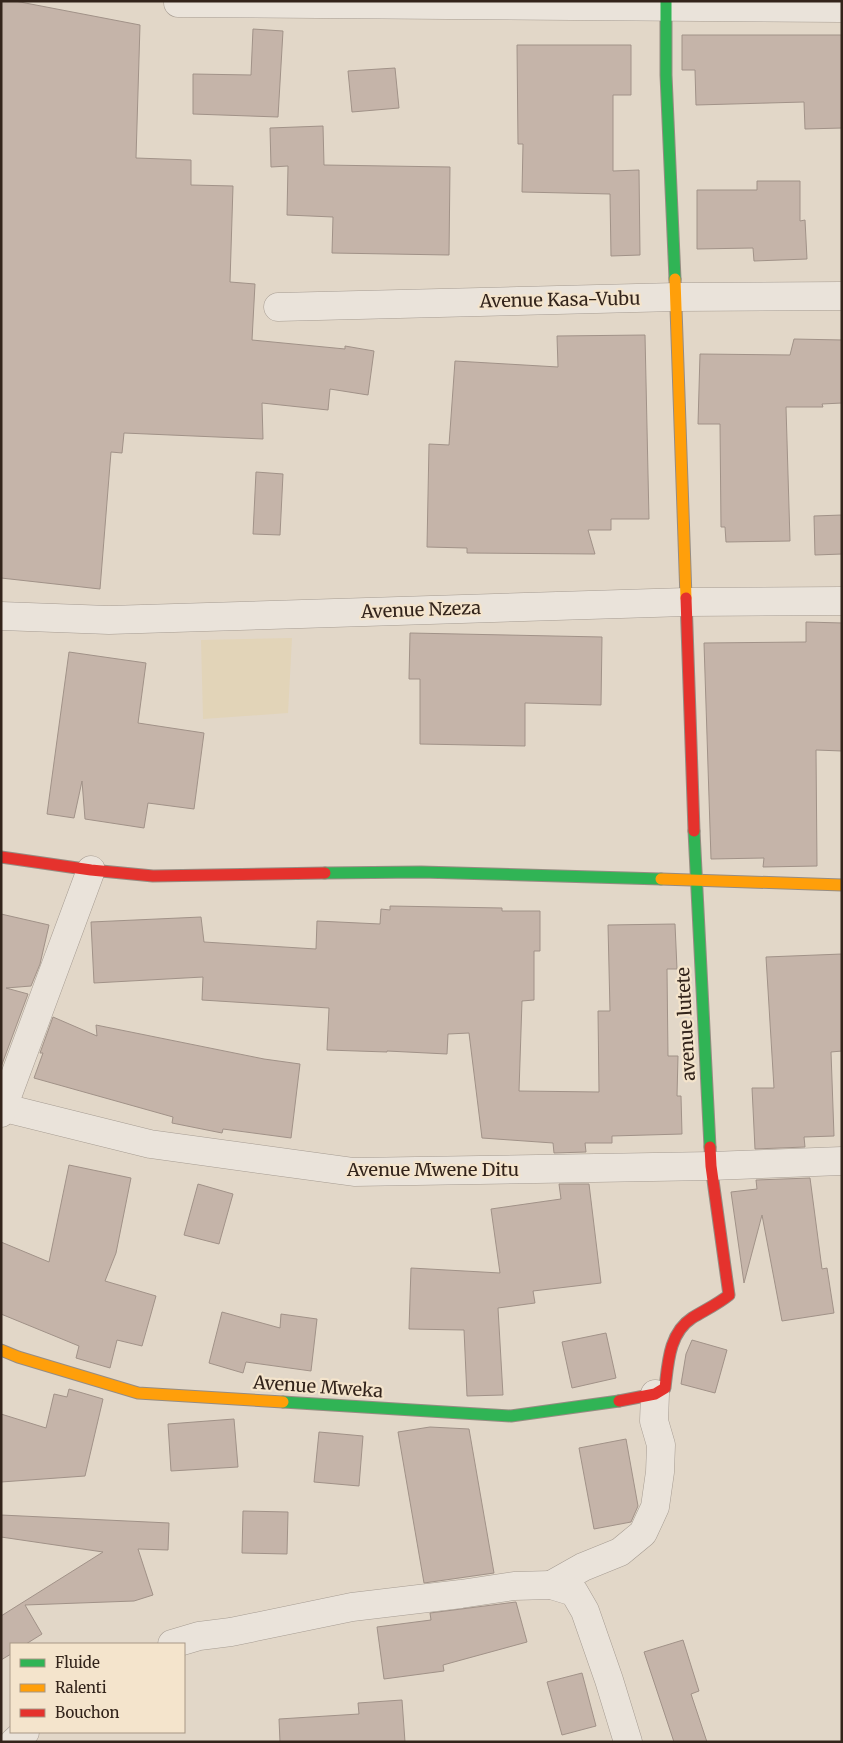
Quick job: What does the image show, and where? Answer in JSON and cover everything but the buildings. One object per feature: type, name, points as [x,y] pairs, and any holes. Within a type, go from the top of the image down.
[{"type":"main road","name":"avenue lutete","points":[[647,1396],[665,1388],[667,1363],[672,1344],[679,1331],[690,1320],[729,1295],[711,1166],[696,880],[676,297],[666,75],[666,4]]},
{"type":"main road","points":[[1,857],[91,870],[153,876],[422,872],[842,885]]},
{"type":"main road","name":"Avenue Mweka","points":[[1,1350],[18,1357],[138,1393],[511,1416],[647,1396]]},
{"type":"street","points":[[178,4],[666,4],[842,8]]},
{"type":"street","name":"Avenue Kasa-Vubu","points":[[278,307],[676,297],[842,296]]},
{"type":"street","name":"Avenue Nzeza","points":[[1,616],[109,620],[686,602],[842,601]]},
{"type":"street","points":[[2,1109],[91,870]]},
{"type":"street","name":"Avenue Mwene Ditu","points":[[2,1109],[150,1144],[354,1172],[711,1166],[842,1161]]},
{"type":"street","points":[[552,1585],[583,1567],[620,1552],[643,1533],[655,1507],[660,1472],[660,1445],[647,1396]]},
{"type":"street","points":[[175,1643],[199,1636],[231,1632],[352,1607],[514,1586],[552,1585],[574,1592],[585,1611],[628,1742]]},
{"type":"street","points":[[14,1742],[24,1733]]},
{"type":"shaded area","points":[[292,638],[288,713],[203,719],[201,640]]},
{"type":"traffic: fast","points":[[666,1],[666,75],[675,279]]},
{"type":"traffic: fast","points":[[694,831],[710,1147]]},
{"type":"traffic: fast","points":[[325,873],[421,872],[661,879]]},
{"type":"traffic: fast","points":[[283,1402],[511,1416],[619,1401]]},
{"type":"traffic: slow","points":[[675,279],[686,598]]},
{"type":"traffic: slow","points":[[661,879],[842,885]]},
{"type":"traffic: slow","points":[[1,1350],[18,1357],[138,1393],[283,1402]]},
{"type":"traffic: jam","points":[[686,598],[694,831]]},
{"type":"traffic: jam","points":[[1,857],[91,870],[153,876],[325,873]]},
{"type":"traffic: jam","points":[[619,1401],[655,1394],[665,1388],[671,1349],[678,1332],[692,1318],[729,1295],[710,1147]]}]
